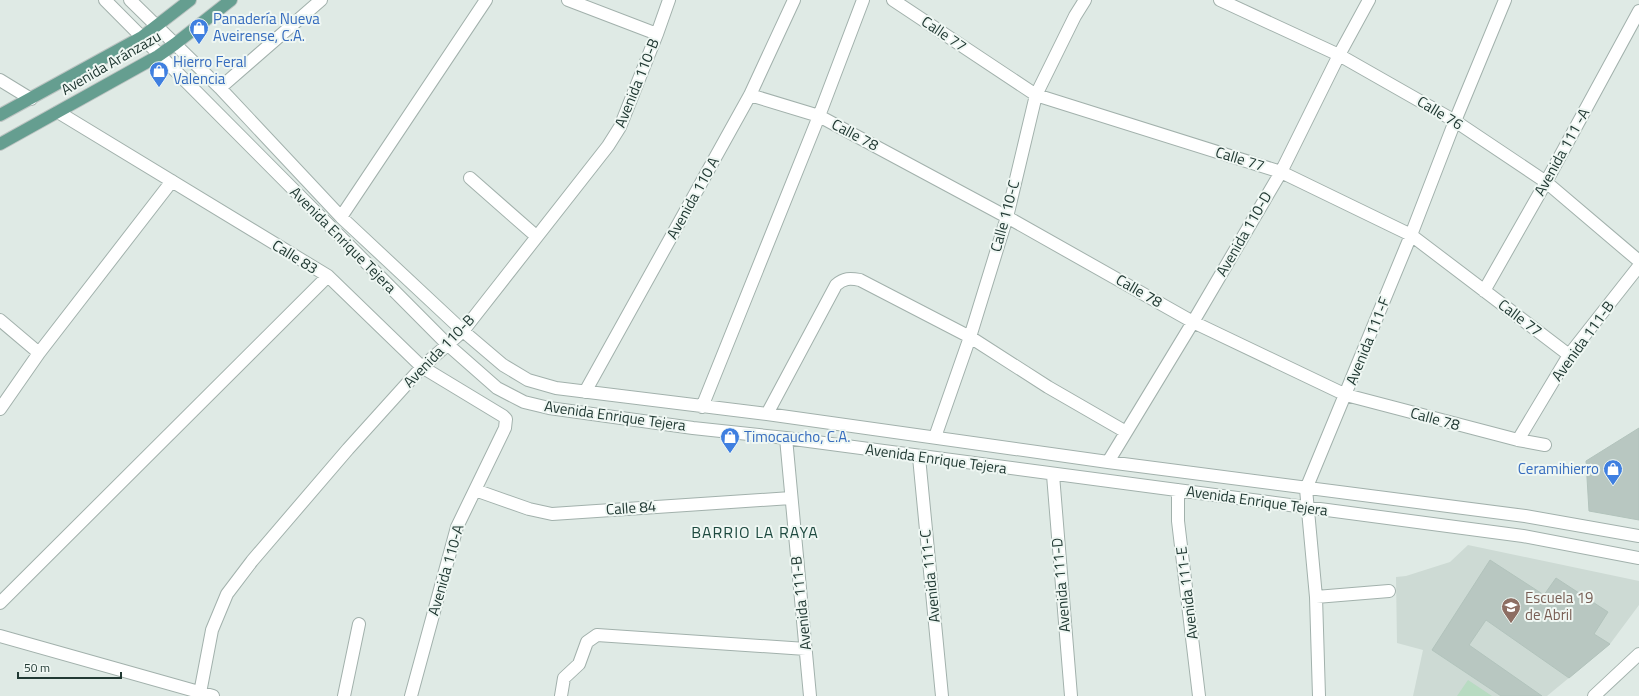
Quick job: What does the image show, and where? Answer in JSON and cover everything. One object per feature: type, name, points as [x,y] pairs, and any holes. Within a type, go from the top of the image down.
[{"type":"main road","name":"Avenida Aránzazu","points":[[0,115],[142,37],[157,27],[190,0]]},
{"type":"main road","name":"Avenida Aránzazu","points":[[0,144],[158,56],[176,44],[231,0]]},
{"type":"street","name":"Avenida Enrique Tejera","points":[[104,0],[142,37],[158,56],[447,344],[497,388],[524,402],[549,408],[648,422],[786,438],[1053,475],[1178,490],[1523,536],[1639,558]]},
{"type":"street","name":"Avenida Enrique Tejera","points":[[130,0],[220,88],[341,217],[463,331],[503,365],[528,380],[556,388],[767,414],[1306,489],[1525,516],[1639,536]]},
{"type":"street","points":[[220,88],[321,0]]},
{"type":"street","points":[[341,217],[486,0]]},
{"type":"street","points":[[568,0],[657,34]]},
{"type":"street","name":"Avenida 110-B","points":[[200,693],[212,630],[227,594],[252,561],[348,449],[422,367],[463,331],[608,146],[620,127],[669,0]]},
{"type":"street","name":"Avenida 110 A","points":[[585,392],[750,95],[794,0]]},
{"type":"street","points":[[702,407],[819,116],[863,0]]},
{"type":"street","name":"Calle 77","points":[[893,0],[1036,95],[1281,172],[1411,234],[1569,355]]},
{"type":"street","name":"Calle 110-C","points":[[935,437],[970,337],[1007,216],[1036,95],[1075,16],[1085,0]]},
{"type":"street","name":"Calle 76","points":[[1220,0],[1339,55],[1455,121],[1546,182],[1639,261]]},
{"type":"street","name":"Avenida 110-D","points":[[1108,462],[1193,322],[1281,172],[1339,55],[1369,0]]},
{"type":"street","name":"Avenida 111-F","points":[[1306,489],[1411,234],[1502,1]]},
{"type":"street","name":"Avenida 111 -A","points":[[1484,291],[1637,18]]},
{"type":"street","points":[[0,80],[31,99]]},
{"type":"street","name":"Calle 78","points":[[750,95],[819,116],[1007,216],[1193,322],[1346,395],[1545,446]]},
{"type":"street","name":"Calle 83","points":[[58,112],[328,276],[422,367],[503,416],[506,419],[505,428]]},
{"type":"street","points":[[470,178],[536,236]]},
{"type":"street","points":[[0,408],[39,353],[172,181]]},
{"type":"street","name":"Avenida 111-B","points":[[1518,440],[1569,355],[1639,266]]},
{"type":"street","points":[[0,603],[328,276]]},
{"type":"street","points":[[767,414],[836,285],[842,280],[850,278],[860,280],[970,337],[1048,387],[1126,432]]},
{"type":"street","points":[[0,320],[39,353]]},
{"type":"street","name":"Avenida 110-A","points":[[411,696],[457,527],[505,428]]},
{"type":"street","name":"Avenida 111-B","points":[[786,438],[810,696]]},
{"type":"street","name":"Avenida 111-C","points":[[919,457],[942,696]]},
{"type":"street","name":"Avenida 111-D","points":[[1053,475],[1071,696]]},
{"type":"street","points":[[1306,489],[1309,508],[1316,597],[1319,696]]},
{"type":"street","name":"Calle 84","points":[[475,490],[529,509],[552,514],[791,498]]},
{"type":"street","name":"Avenida 111-E","points":[[1178,490],[1178,521],[1199,696]]},
{"type":"street","points":[[1316,597],[1389,591]]},
{"type":"street","points":[[344,696],[360,624]]},
{"type":"street","points":[[561,696],[564,678],[579,664],[587,642],[597,635],[806,649]]},
{"type":"street","points":[[0,636],[213,696]]},
{"type":"street","points":[[1594,696],[1639,654]]},
{"type":"shaded area","name":"Escuela 19 de Abril","points":[[1468,545],[1639,581],[1639,605],[1610,644],[1547,696],[1413,696],[1423,650],[1397,643],[1396,577],[1406,576],[1450,562]]},
{"type":"green space","points":[[1468,680],[1492,696],[1457,696]]},
{"type":"building","name":"Ceramihierro","points":[[1639,428],[1639,520],[1589,511],[1586,461]]},
{"type":"building","points":[[1490,560],[1544,595],[1556,578],[1608,612],[1594,634],[1610,644],[1569,678],[1486,620],[1469,645],[1542,696],[1501,696],[1432,650]]},
{"type":"place","name":"Panadería Nueva Aveirense, C.A.","points":[[199,45]]},
{"type":"place","name":"Hierro Feral Valencia","points":[[159,88]]},
{"type":"place","name":"Timocaucho, C.A.","points":[[730,454]]},
{"type":"place","name":"Ceramihierro","points":[[1613,486]]},
{"type":"place","name":"Escuela 19 de Abril","points":[[1511,624]]},
{"type":"district","name":"BARRIO LA RAYA","points":[[755,532]]}]
